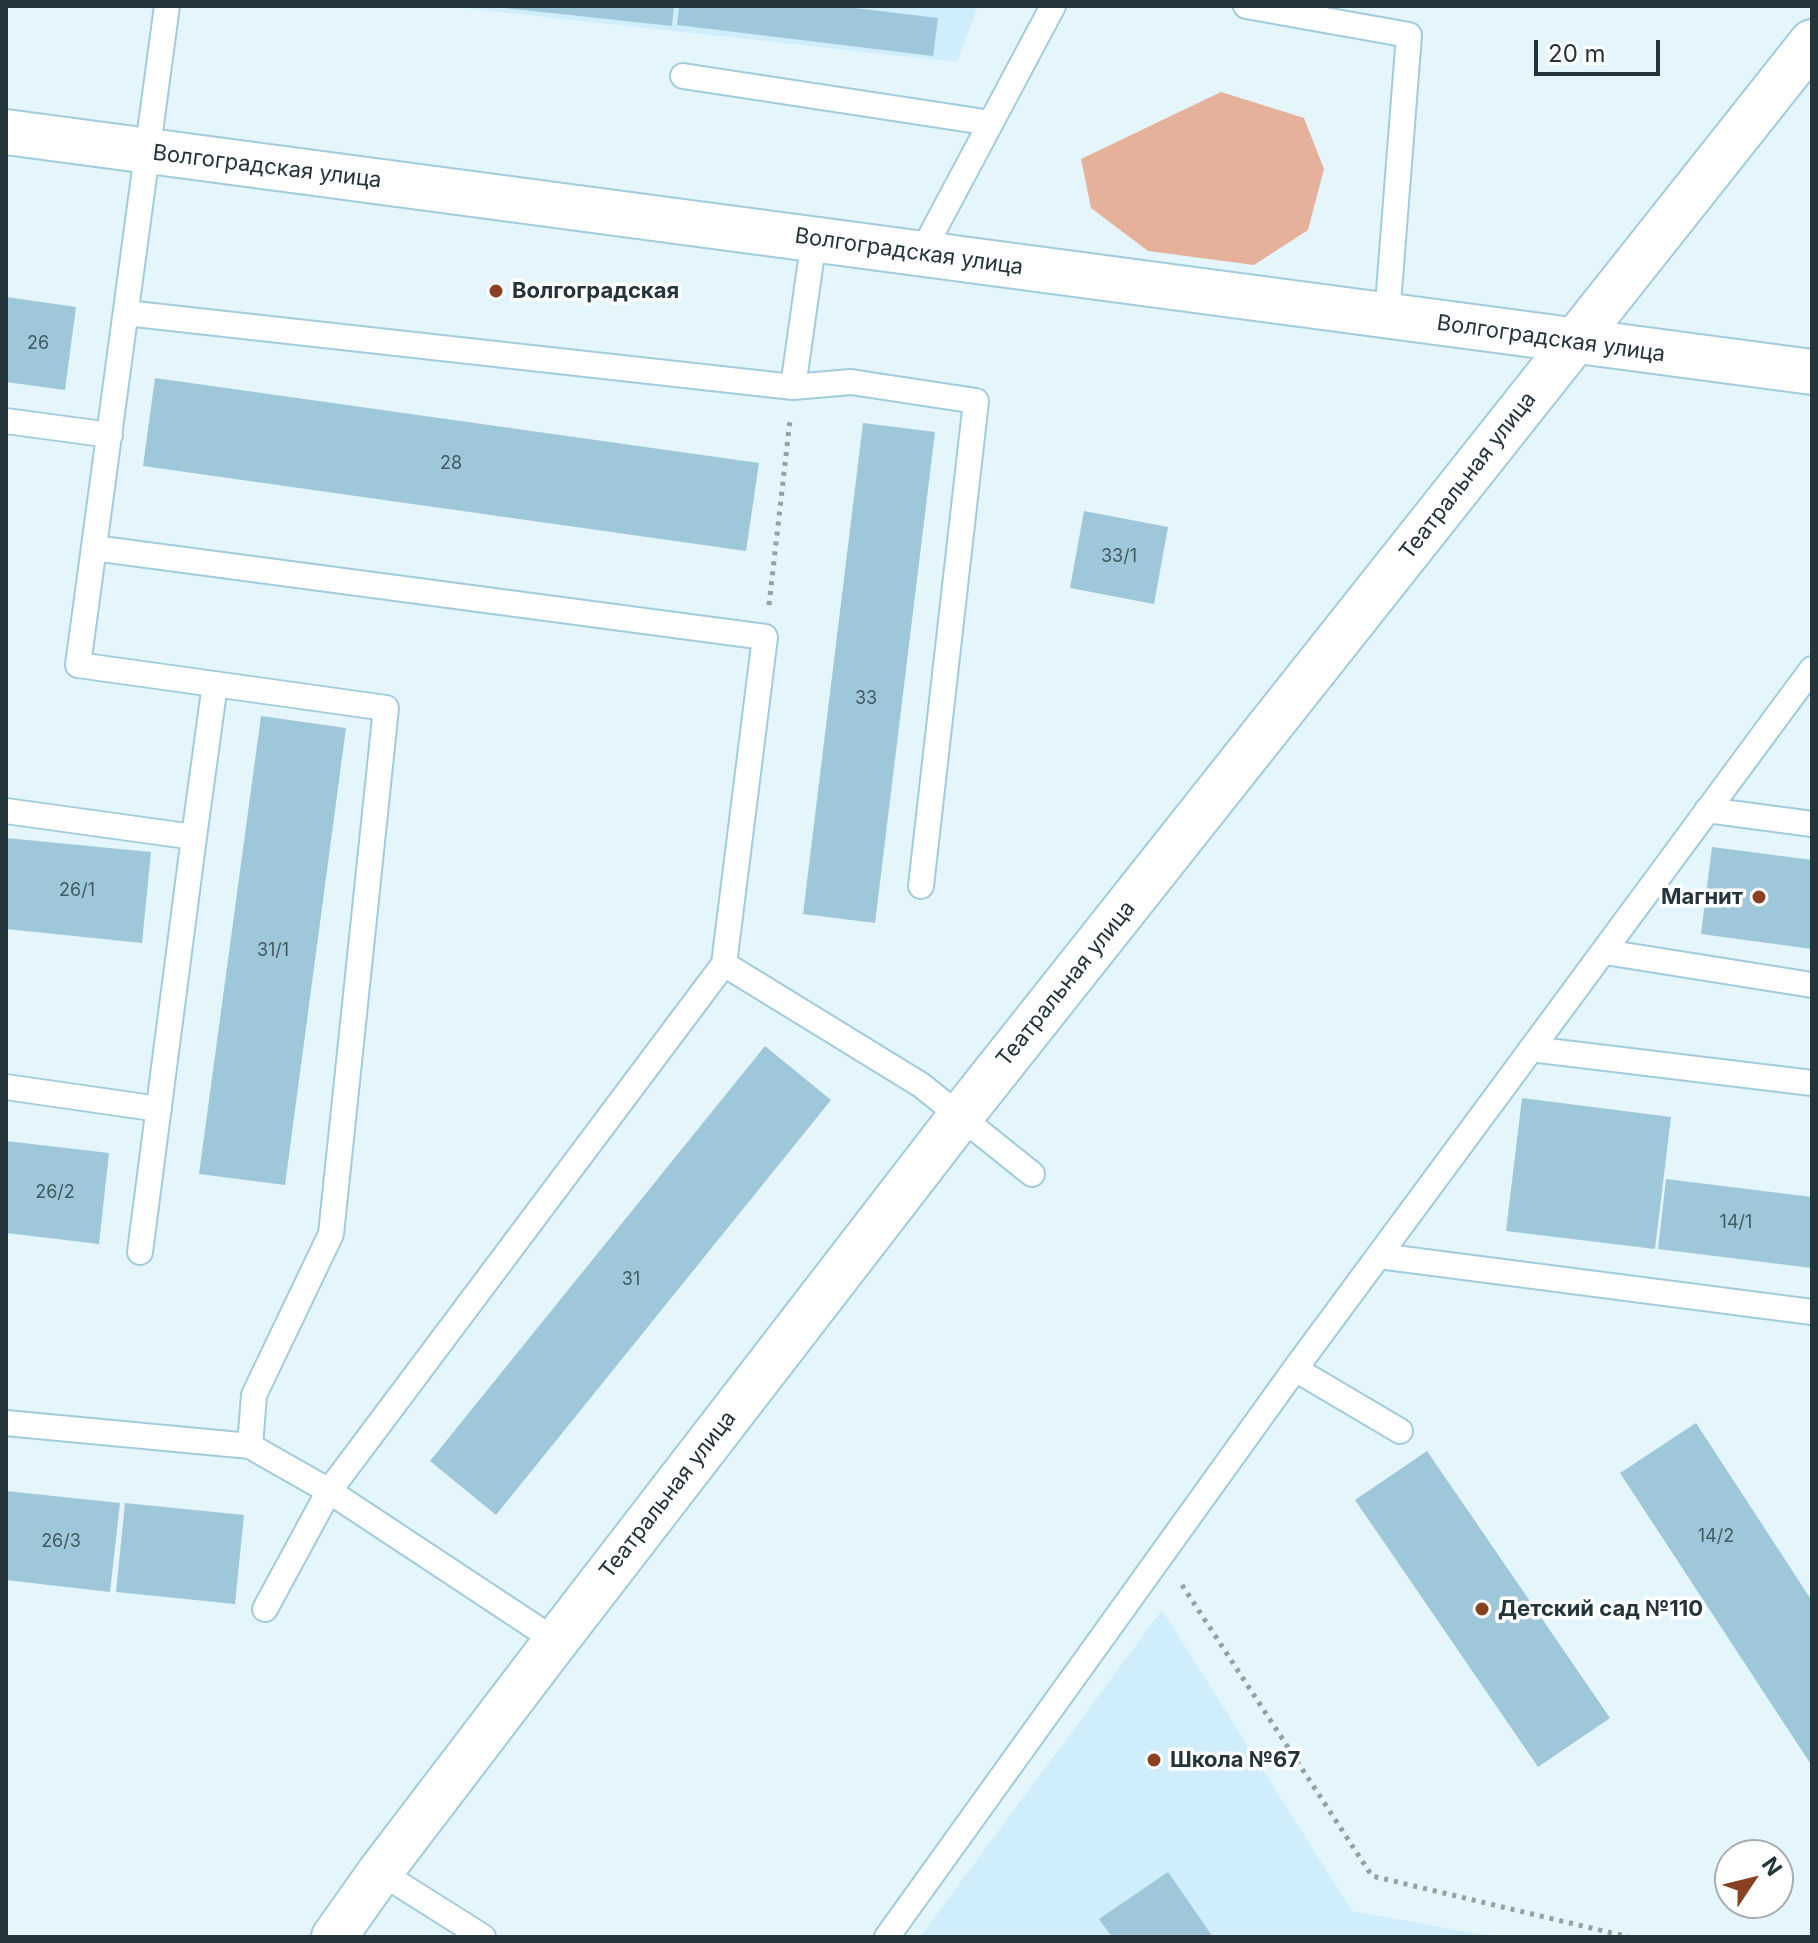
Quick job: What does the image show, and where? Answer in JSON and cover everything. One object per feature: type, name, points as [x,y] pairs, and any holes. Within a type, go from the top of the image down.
[{"type":"main road","name":"Театральная улица","points":[[334,1937],[556,1641],[960,1117],[1812,42]]},
{"type":"main road","name":"Волгоградская улица","points":[[6,132],[1812,372]]},
{"type":"lane","points":[[167,6],[78,665],[386,708],[331,1234],[254,1395],[250,1446]]},
{"type":"lane","points":[[921,254],[1053,6]]},
{"type":"lane","points":[[1246,6],[1409,35],[1387,317]]},
{"type":"lane","points":[[683,76],[991,123]]},
{"type":"lane","points":[[793,387],[814,239]]},
{"type":"lane","points":[[126,313],[793,387],[851,382],[976,401],[921,886]]},
{"type":"lane","points":[[6,421],[110,435]]},
{"type":"lane","points":[[94,548],[765,637],[724,964],[329,1491],[265,1609]]},
{"type":"lane","points":[[887,1937],[1295,1369],[1707,810],[1808,683]]},
{"type":"lane","points":[[140,1252],[215,684]]},
{"type":"lane","points":[[1707,810],[1812,824]]},
{"type":"lane","points":[[6,811],[194,837]]},
{"type":"lane","points":[[1605,952],[1812,985]]},
{"type":"lane","points":[[724,964],[921,1085],[1032,1174]]},
{"type":"lane","points":[[1531,1049],[1812,1083]]},
{"type":"lane","points":[[6,1087],[159,1109]]},
{"type":"lane","points":[[1379,1256],[1812,1312]]},
{"type":"lane","points":[[1295,1369],[1400,1431]]},
{"type":"lane","points":[[6,1423],[250,1446],[329,1491],[556,1641]]},
{"type":"lane","points":[[380,1872],[483,1937]]},
{"type":"path","points":[[765,637],[793,387]]},
{"type":"path","points":[[1162,1554],[1372,1876],[1629,1937]]},
{"type":"shaded area","points":[[446,6],[978,6],[957,62]]},
{"type":"shaded area","points":[[1221,92],[1304,118],[1324,169],[1308,230],[1254,265],[1148,251],[1091,208],[1081,159]]},
{"type":"shaded area","name":"Школа №67","points":[[1162,1610],[1352,1911],[1495,1937],[920,1937]]},
{"type":"building","points":[[505,6],[674,6],[672,26]]},
{"type":"building","points":[[679,6],[838,6],[938,18],[933,56],[677,25]]},
{"type":"building","points":[[6,297],[76,307],[65,390],[6,382]]},
{"type":"building","points":[[155,378],[759,463],[746,551],[143,466]]},
{"type":"building","points":[[863,423],[935,432],[875,923],[803,914]]},
{"type":"building","points":[[1084,511],[1168,527],[1154,604],[1070,588]]},
{"type":"building","points":[[261,716],[346,728],[285,1185],[199,1174]]},
{"type":"building","points":[[6,838],[151,852],[142,943],[6,929]]},
{"type":"building","name":"Магнит","points":[[1712,847],[1812,860],[1812,949],[1701,934]]},
{"type":"building","points":[[765,1046],[831,1100],[496,1515],[430,1461]]},
{"type":"building","points":[[1522,1098],[1671,1117],[1655,1249],[1506,1231]]},
{"type":"building","points":[[6,1141],[109,1153],[99,1244],[6,1233]]},
{"type":"building","points":[[1666,1179],[1812,1197],[1812,1268],[1658,1249]]},
{"type":"building","points":[[1696,1423],[1812,1601],[1812,1766],[1620,1473]]},
{"type":"building","name":"Детский сад №110","points":[[1427,1451],[1610,1718],[1538,1767],[1355,1500]]},
{"type":"building","points":[[6,1491],[120,1503],[110,1592],[6,1580]]},
{"type":"building","points":[[125,1503],[244,1515],[235,1604],[116,1592]]},
{"type":"building","points":[[1168,1872],[1213,1937],[1112,1937],[1099,1919]]},
{"type":"place","name":"Волгоградская","points":[[496,291]]},
{"type":"place","name":"Магнит","points":[[1759,897]]},
{"type":"place","name":"Детский сад №110","points":[[1482,1609]]},
{"type":"place","name":"Школа №67","points":[[1154,1760]]}]
